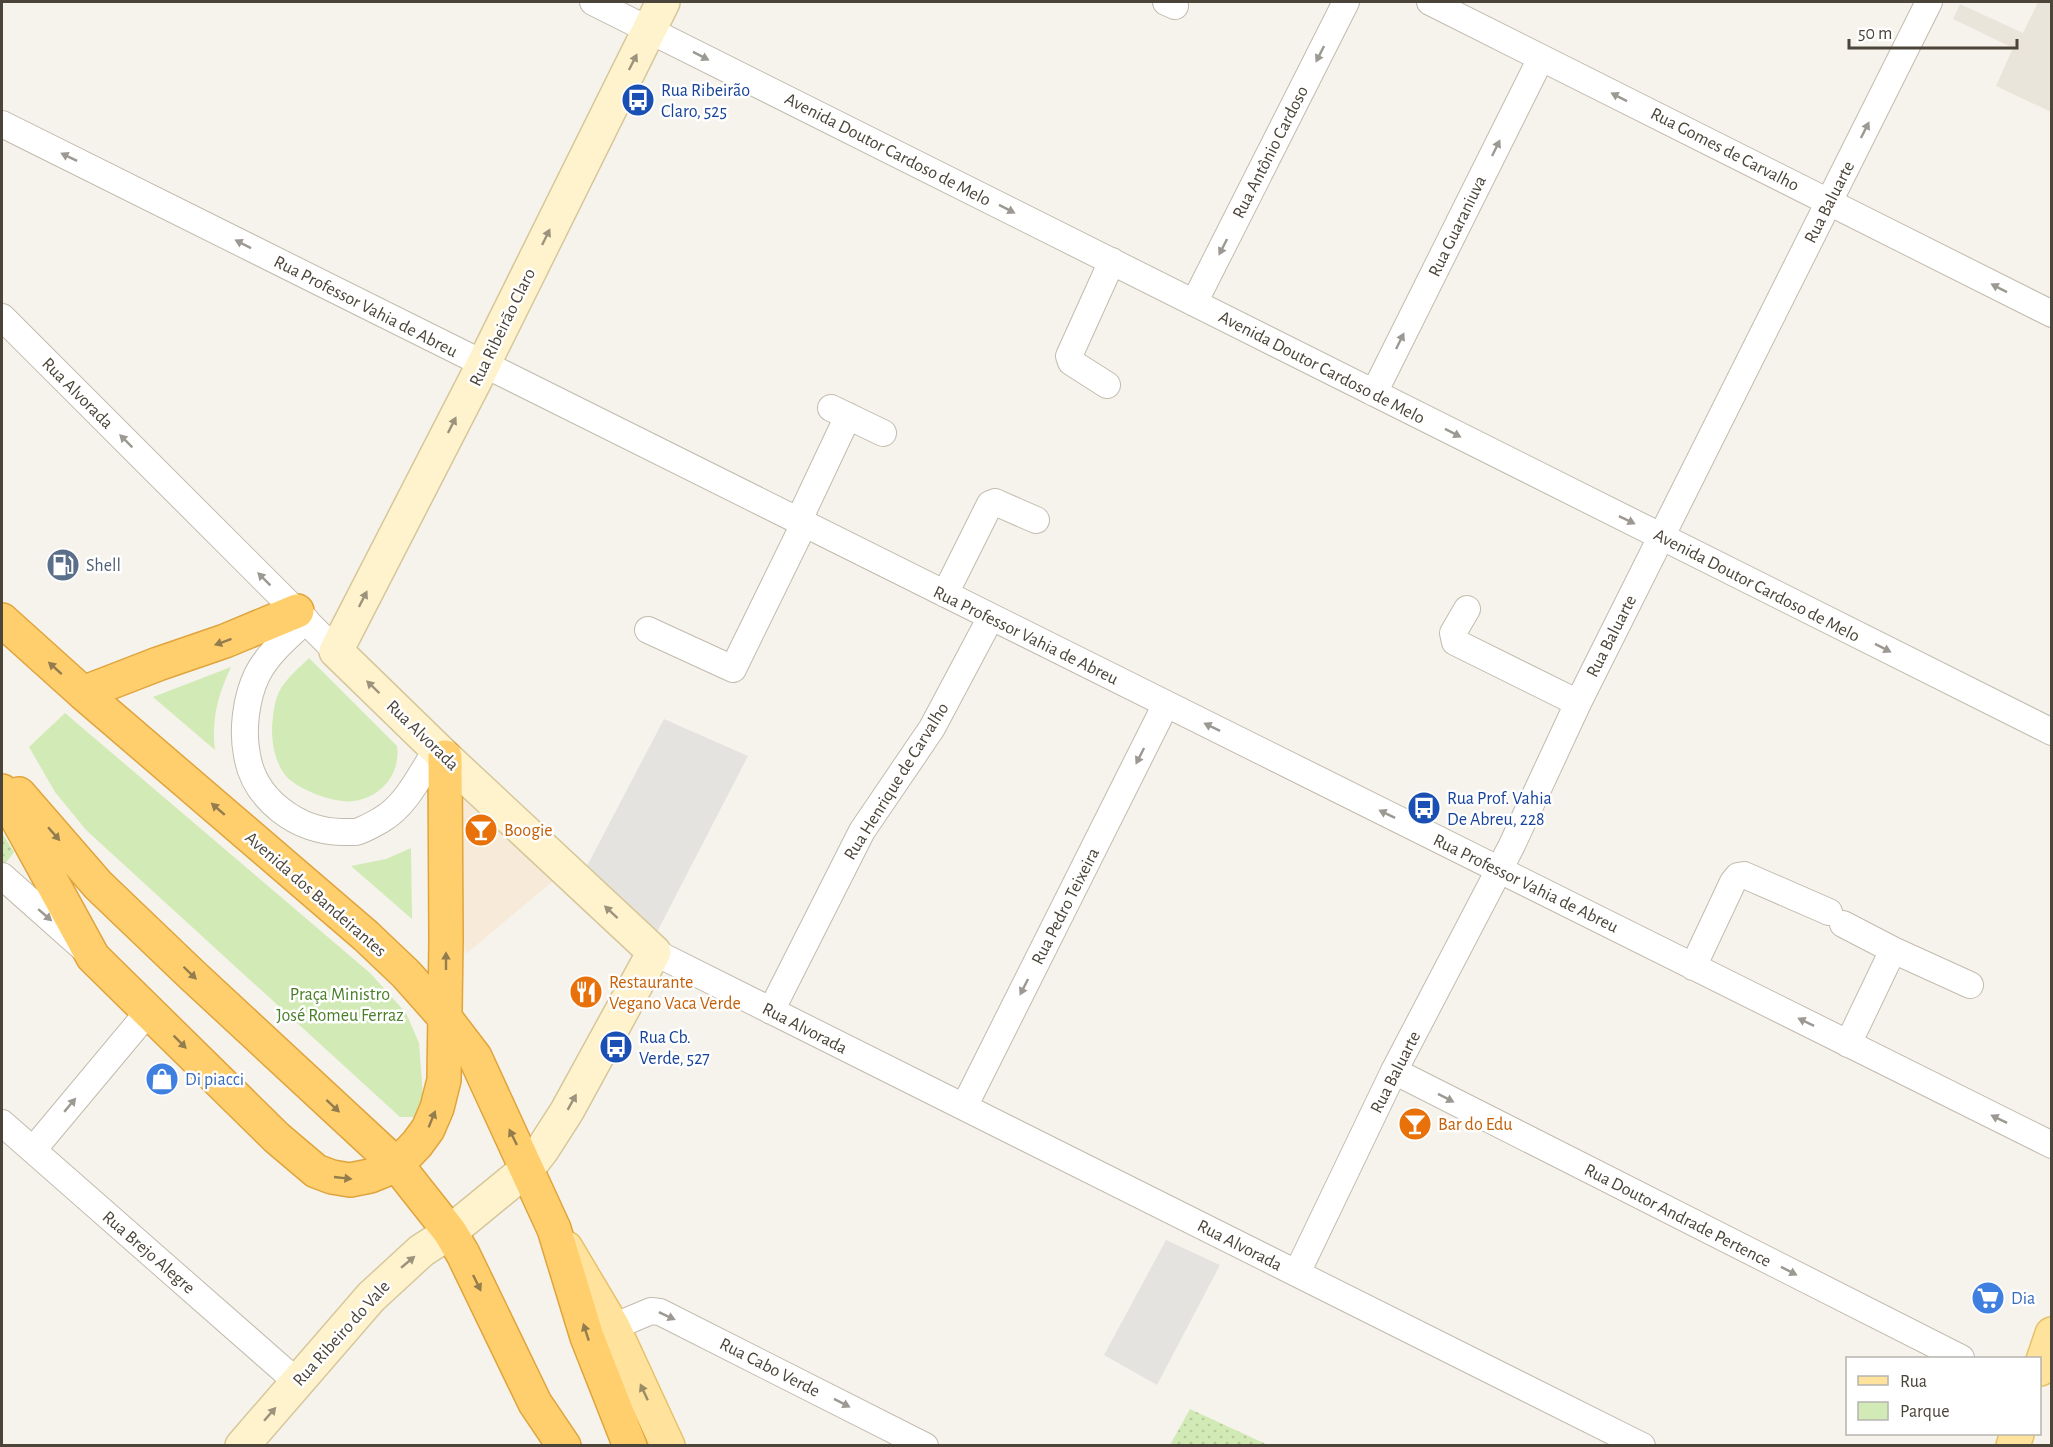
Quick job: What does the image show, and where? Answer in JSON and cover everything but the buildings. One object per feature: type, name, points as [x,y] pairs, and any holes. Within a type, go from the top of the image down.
[{"type":"highway","points":[[83,693],[158,664],[301,615]]},
{"type":"highway","name":"Avenida dos Bandeirantes","points":[[2,620],[83,693],[366,936],[406,974],[446,1019],[475,1057],[528,1168],[554,1229],[586,1337],[630,1446]]},
{"type":"highway","points":[[2,791],[93,957],[277,1138],[316,1171],[350,1180],[370,1176],[397,1165],[417,1144],[428,1129],[437,1108],[444,1080],[446,1019],[441,753]]},
{"type":"highway","points":[[2,774],[98,885],[397,1165],[450,1232],[463,1254],[535,1403],[564,1446]]},
{"type":"main road","name":"Avenida dos Bandeirantes","points":[[554,1229],[613,1327],[668,1446]]},
{"type":"main road","points":[[2041,1366],[2052,1334]]},
{"type":"main road","points":[[535,1403],[546,1446]]},
{"type":"street","name":"Avenida Doutor Cardoso de Melo","points":[[593,2],[2052,732]]},
{"type":"street","name":"Rua Ribeirão Claro","points":[[336,651],[483,365],[663,2]]},
{"type":"street","name":"Rua Antônio Cardoso","points":[[1194,303],[1346,2]]},
{"type":"street","name":"Rua Gomes de Carvalho","points":[[1430,2],[2052,314]]},
{"type":"street","name":"Rua Baluarte","points":[[1297,1274],[1394,1071],[1499,870],[1578,703],[1929,2]]},
{"type":"street","name":"Rua Guaraniuva","points":[[1374,393],[1541,58]]},
{"type":"street","name":"Rua Professor Vahia de Abreu","points":[[2,124],[2052,1145]]},
{"type":"street","points":[[1107,385],[1071,362],[1069,356],[1112,261]]},
{"type":"street","name":"Rua Alvorada","points":[[2,317],[336,651],[441,753],[654,952],[1642,1446]]},
{"type":"street","points":[[648,630],[733,669],[801,523],[839,412],[883,433]]},
{"type":"street","points":[[945,594],[990,504],[995,502],[1036,520]]},
{"type":"street","points":[[1467,609],[1453,633],[1455,642],[1578,703]]},
{"type":"street","points":[[301,615],[258,674],[249,700],[245,724],[247,756],[256,780],[271,802],[306,826],[330,832],[356,832],[382,820],[401,803],[441,753]]},
{"type":"street","name":"Rua Henrique de Carvalho","points":[[771,1011],[862,831],[932,728],[991,617]]},
{"type":"street","name":"Rua Pedro Teixeira","points":[[964,1107],[1166,704]]},
{"type":"street","points":[[1693,967],[1733,882],[1738,876],[1744,875],[1836,918],[1893,950],[1970,986]]},
{"type":"street","points":[[2,876],[93,957]]},
{"type":"street","points":[[1848,1044],[1893,950]]},
{"type":"street","points":[[450,1232],[528,1168],[554,1135],[654,952]]},
{"type":"street","points":[[33,1150],[149,1011]]},
{"type":"street","name":"Rua Doutor Andrade Pertence","points":[[1394,1071],[1958,1357]]},
{"type":"street","name":"Rua Brejo Alegre","points":[[2,1123],[297,1382]]},
{"type":"street","name":"Rua Ribeiro do Vale","points":[[242,1446],[371,1297],[421,1251],[450,1232]]},
{"type":"street","name":"Rua Cabo Verde","points":[[613,1327],[651,1311],[660,1312],[925,1446]]},
{"type":"shaded area","points":[[2038,2],[2051,2],[2051,112],[1996,86],[2013,48],[1953,19],[1960,4],[2023,33]]},
{"type":"shaded area","points":[[664,719],[748,756],[656,934],[587,866]]},
{"type":"shaded area","name":"Boogie","points":[[455,780],[553,881],[466,954],[462,938]]},
{"type":"shaded area","points":[[1166,1240],[1220,1265],[1157,1385],[1104,1355]]},
{"type":"green space","points":[[309,658],[397,746],[396,766],[392,775],[381,789],[364,799],[337,800],[308,791],[286,776],[277,759],[272,728],[277,697],[287,680]]},
{"type":"green space","points":[[231,667],[222,687],[217,708],[214,729],[215,750],[153,697]]},
{"type":"green space","name":"Praça Ministro José Romeu Ferraz","points":[[65,713],[370,973],[406,1013],[419,1043],[423,1096],[414,1117],[400,1117],[86,830],[55,792],[29,747]]},
{"type":"green space","points":[[2,833],[14,852],[2,868]]},
{"type":"green space","points":[[411,848],[412,919],[351,866],[386,859]]},
{"type":"green space","points":[[1190,1409],[1268,1445],[1170,1445]]},
{"type":"place","name":"Rua Ribeirão Claro, 525","points":[[638,100]]},
{"type":"place","name":"Shell","points":[[63,565]]},
{"type":"place","name":"Rua Prof. Vahia De Abreu, 228","points":[[1424,808]]},
{"type":"place","name":"Boogie","points":[[481,830]]},
{"type":"place","name":"Restaurante Vegano Vaca Verde","points":[[586,992]]},
{"type":"place","name":"Rua Cb. Verde, 527","points":[[616,1047]]},
{"type":"place","name":"Di piacci","points":[[162,1079]]},
{"type":"place","name":"Bar do Edu","points":[[1415,1124]]},
{"type":"place","name":"Dia","points":[[1988,1298]]}]
